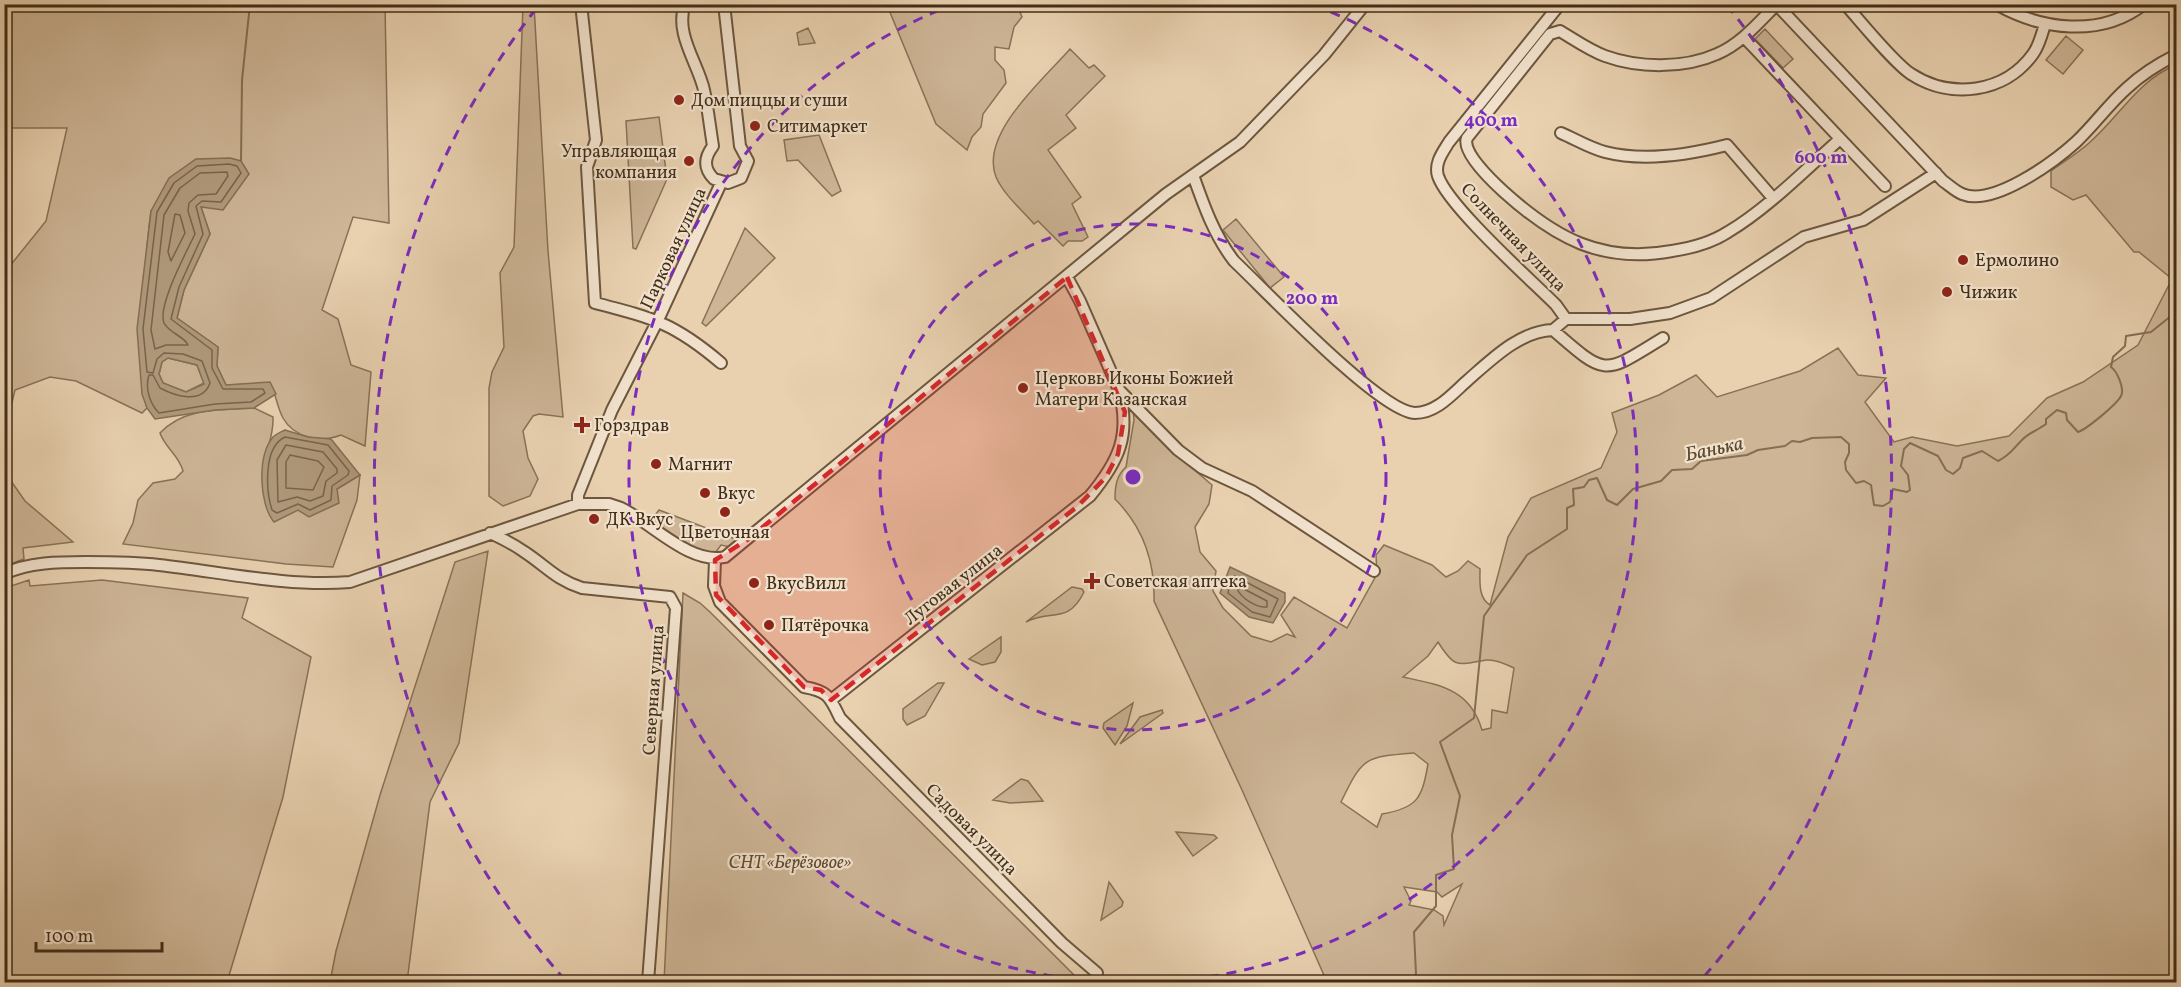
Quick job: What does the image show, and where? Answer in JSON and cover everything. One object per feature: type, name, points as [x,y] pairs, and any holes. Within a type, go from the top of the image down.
[{"type":"street","points":[[582,4],[596,140],[587,167],[594,303],[658,320],[687,336],[721,363]]},
{"type":"street","points":[[685,4],[682,14],[688,50],[704,88],[713,146],[706,156],[706,167],[711,177],[721,183]]},
{"type":"street","points":[[8,572],[68,562],[144,564],[273,580],[328,584],[373,576],[578,504],[609,504],[621,508],[690,553],[715,560],[734,551],[1166,194],[1240,142],[1324,55],[1365,4]]},
{"type":"street","name":"Солнечная улица","points":[[1560,4],[1449,142],[1440,156],[1437,167],[1438,176],[1455,203],[1556,305],[1566,319]]},
{"type":"street","points":[[1845,4],[1910,74],[1946,90],[1968,92],[1995,83],[2022,68],[2035,52],[2045,24]]},
{"type":"street","points":[[1996,4],[2045,24],[2077,28],[2107,23],[2134,12],[2144,4]]},
{"type":"street","points":[[1840,139],[1750,218],[1726,234],[1695,247],[1650,255],[1605,252],[1570,240],[1532,217],[1498,186],[1468,152],[1465,143],[1550,34],[1560,31],[1611,58],[1655,65],[1685,63],[1718,54],[1744,37],[1776,5],[1936,173],[1963,195],[1977,197],[2002,190],[2048,163],[2074,143],[2126,88],[2149,70],[2176,54]]},
{"type":"street","name":"Парковая улица","points":[[578,504],[578,495],[607,422],[658,320],[721,183],[738,180],[748,165],[748,159],[740,146],[725,6]]},
{"type":"street","points":[[1744,37],[1885,186]]},
{"type":"street","points":[[1562,133],[1606,152],[1660,156],[1693,154],[1727,145],[1772,197]]},
{"type":"street","points":[[1553,330],[1566,319],[1630,319],[1670,313],[1711,298],[1804,237],[1863,220],[1936,173]]},
{"type":"street","points":[[1193,175],[1211,223],[1221,243],[1234,261],[1369,388],[1398,409],[1413,413],[1426,412],[1438,406],[1496,356],[1537,330],[1553,330],[1591,362],[1604,367],[1620,365],[1663,338]]},
{"type":"street","points":[[1067,277],[1119,390],[1178,450],[1202,468],[1252,491],[1374,571]]},
{"type":"street","name":"Луговая улица","points":[[831,700],[1076,508],[1094,491],[1110,469],[1125,430],[1125,412],[1119,390]]},
{"type":"street","name":"Северная улица","points":[[490,533],[524,551],[557,578],[570,584],[582,588],[670,597],[676,608],[648,982]]},
{"type":"street","points":[[715,560],[714,586],[720,602],[804,687],[821,690],[831,700]]},
{"type":"street","name":"Садовая улица","points":[[831,700],[840,718],[1062,943],[1097,973]]},
{"type":"highlighted area","points":[[1067,277],[1125,412],[1118,454],[1106,477],[1078,506],[831,700],[821,690],[804,687],[716,595],[715,560],[747,540]]},
{"type":"green space","points":[[5,5],[385,5],[389,223],[353,217],[322,310],[338,319],[351,365],[371,372],[365,446],[341,435],[325,439],[309,437],[294,430],[283,418],[270,383],[226,385],[217,366],[218,347],[177,318],[184,290],[210,234],[201,207],[249,174],[151,211],[141,354],[142,387],[147,408],[142,413],[76,381],[50,377],[15,390],[5,431],[5,272],[46,221],[67,128],[5,128]]},
{"type":"green space","points":[[523,5],[534,5],[548,251],[563,417],[539,414],[533,416],[523,431],[528,458],[538,479],[530,496],[503,506],[489,496],[489,388],[492,372],[504,347],[500,273],[514,247]]},
{"type":"green space","points":[[887,5],[1017,5],[1022,17],[1014,27],[1009,49],[995,47],[995,60],[1004,70],[1006,83],[983,114],[981,127],[972,137],[967,150],[936,124]]},
{"type":"green space","points":[[808,28],[815,43],[799,45],[797,33]]},
{"type":"green space","points":[[1765,29],[1793,59],[1783,68],[1755,39]]},
{"type":"green space","points":[[2066,36],[2083,50],[2063,74],[2046,60]]},
{"type":"green space","points":[[1070,49],[1089,68],[1094,65],[1105,76],[1066,115],[1076,128],[1048,150],[1081,197],[1072,204],[1088,237],[1082,241],[1068,241],[1063,246],[1038,221],[1034,224],[1008,196],[996,177],[993,160],[997,143],[1017,108]]},
{"type":"green space","points":[[2176,65],[2176,982],[1327,982],[1242,790],[1154,601],[1152,573],[1140,534],[1133,521],[1115,499],[1117,482],[1126,467],[1134,420],[1133,409],[1170,449],[1212,485],[1209,504],[1195,527],[1200,552],[1216,571],[1213,591],[1223,608],[1251,636],[1271,642],[1287,634],[1295,637],[1281,615],[1294,597],[1347,628],[1377,574],[1376,555],[1384,545],[1432,565],[1446,577],[1458,571],[1468,561],[1480,569],[1483,598],[1490,605],[1508,537],[1531,498],[1601,468],[1617,432],[1612,413],[1659,395],[1696,375],[1717,397],[1800,371],[1838,348],[1858,375],[1886,378],[1865,402],[1894,442],[1912,437],[1957,446],[2009,436],[2047,398],[2083,382],[2138,345],[2172,279],[2139,252],[2134,252],[2086,195],[2073,200],[2051,187],[2051,171],[2089,143],[2140,89]],"holes":[[[1438,642],[1449,657],[1458,663],[1489,660],[1514,668],[1507,713],[1492,710],[1491,728],[1482,730],[1470,706],[1452,691],[1403,677],[1428,656]],[[1414,753],[1428,764],[1423,786],[1416,800],[1403,809],[1382,814],[1377,827],[1341,802],[1361,768],[1367,762],[1385,756]],[[1462,884],[1444,925],[1443,916],[1434,910],[1409,905],[1411,901],[1404,887],[1437,892],[1442,897]]]},
{"type":"green space","points":[[659,117],[667,179],[636,249],[633,248],[626,121]]},
{"type":"green space","points":[[819,135],[841,191],[832,196],[798,160],[787,161],[784,140]]},
{"type":"green space","points":[[1236,219],[1284,277],[1270,288],[1223,230]]},
{"type":"green space","points":[[745,228],[775,258],[706,326],[702,323]]},
{"type":"green space","points":[[168,358],[197,365],[204,383],[186,392],[163,383],[159,374],[162,362]]},
{"type":"green space","points":[[254,408],[273,417],[264,475],[337,489],[360,475],[357,500],[333,567],[286,564],[123,544],[133,523],[138,500],[153,483],[175,479],[183,471],[160,433],[180,418],[192,414]]},
{"type":"green space","points":[[4,471],[25,501],[73,542],[23,548],[24,559],[5,566]]},
{"type":"green space","points":[[659,510],[738,540],[730,547],[721,545],[715,553],[691,548],[656,522],[656,514]]},
{"type":"green space","points":[[488,551],[459,743],[430,802],[407,982],[330,982],[336,951],[380,795],[455,562]]},
{"type":"green space","points":[[29,580],[30,586],[102,580],[248,598],[242,618],[311,657],[283,797],[227,982],[5,982],[5,588]]},
{"type":"green space","points":[[1072,587],[1082,589],[1084,592],[1072,609],[1065,613],[1043,616],[1026,622]]},
{"type":"green space","name":"СНТ «Берёзовое»","points":[[683,593],[710,612],[1081,982],[664,982]]},
{"type":"green space","points":[[1001,637],[1001,652],[995,662],[982,665],[969,659]]},
{"type":"green space","points":[[938,683],[944,683],[925,716],[907,725],[903,719],[903,709]]},
{"type":"green space","points":[[1133,703],[1127,726],[1115,745],[1103,728],[1104,723]]},
{"type":"green space","points":[[1162,710],[1163,713],[1120,744],[1140,717]]},
{"type":"green space","points":[[1021,779],[1028,781],[1043,801],[1010,803],[993,800]]},
{"type":"green space","points":[[1176,832],[1214,835],[1217,838],[1193,856]]},
{"type":"green space","points":[[1109,882],[1123,902],[1122,906],[1101,920]]},
{"type":"water","points":[[230,158],[241,161],[249,174],[223,210],[201,207],[210,234],[184,290],[177,318],[218,347],[217,366],[226,385],[270,382],[276,394],[254,408],[215,410],[155,419],[147,408],[142,394],[137,329],[151,211],[169,178],[196,159]],"holes":[[[168,358],[197,365],[204,384],[186,392],[163,383],[159,374],[162,362]]]},
{"type":"water","points":[[285,430],[308,437],[331,439],[360,475],[337,489],[339,503],[309,517],[298,510],[274,522],[265,504],[262,467],[268,445],[273,437]]},
{"type":"water","points":[[1230,567],[1285,593],[1285,602],[1273,623],[1249,617],[1220,593]]},
{"type":"waterway","points":[[241,161],[242,80],[250,4]]},
{"type":"waterway","name":"Банька","points":[[1409,982],[1416,974],[1414,932],[1436,906],[1436,875],[1454,869],[1452,835],[1460,796],[1440,742],[1474,718],[1484,616],[1527,555],[1567,529],[1567,508],[1574,505],[1573,489],[1584,487],[1589,480],[1597,478],[1607,500],[1617,505],[1633,489],[1661,481],[1672,470],[1692,469],[1701,461],[1747,455],[1758,450],[1785,446],[1792,441],[1841,437],[1849,444],[1849,453],[1845,462],[1846,470],[1856,483],[1864,481],[1871,485],[1874,505],[1883,506],[1890,502],[1893,489],[1907,492],[1910,490],[1908,475],[1901,466],[1904,449],[1910,443],[1938,456],[1946,470],[1953,474],[1960,468],[1963,458],[1982,451],[1998,461],[2002,459],[2027,436],[2046,424],[2046,419],[2057,410],[2066,413],[2067,420],[2078,432],[2088,426],[2121,396],[2120,380],[2111,367],[2113,357],[2125,346],[2126,336],[2151,332],[2176,312]]},
{"type":"place","name":"Дом пиццы и суши","points":[[679,100]]},
{"type":"place","name":"Ситимаркет","points":[[755,126]]},
{"type":"place","name":"Управляющая компания","points":[[689,161]]},
{"type":"place","name":"Ермолино","points":[[1963,260]]},
{"type":"place","name":"Чижик","points":[[1947,292]]},
{"type":"place","name":"Церковь Иконы Божией Матери Казанская","points":[[1023,388]]},
{"type":"place","name":"Горздрав","points":[[582,425]]},
{"type":"place","name":"Магнит","points":[[656,464]]},
{"type":"place","name":"Вкус","points":[[705,493]]},
{"type":"place","name":"Цветочная","points":[[725,512]]},
{"type":"place","name":"ДК Вкус","points":[[594,519]]},
{"type":"place","name":"Советская аптека","points":[[1092,581]]},
{"type":"place","name":"ВкусВилл","points":[[754,583]]},
{"type":"place","name":"Пятёрочка","points":[[769,625]]}]
